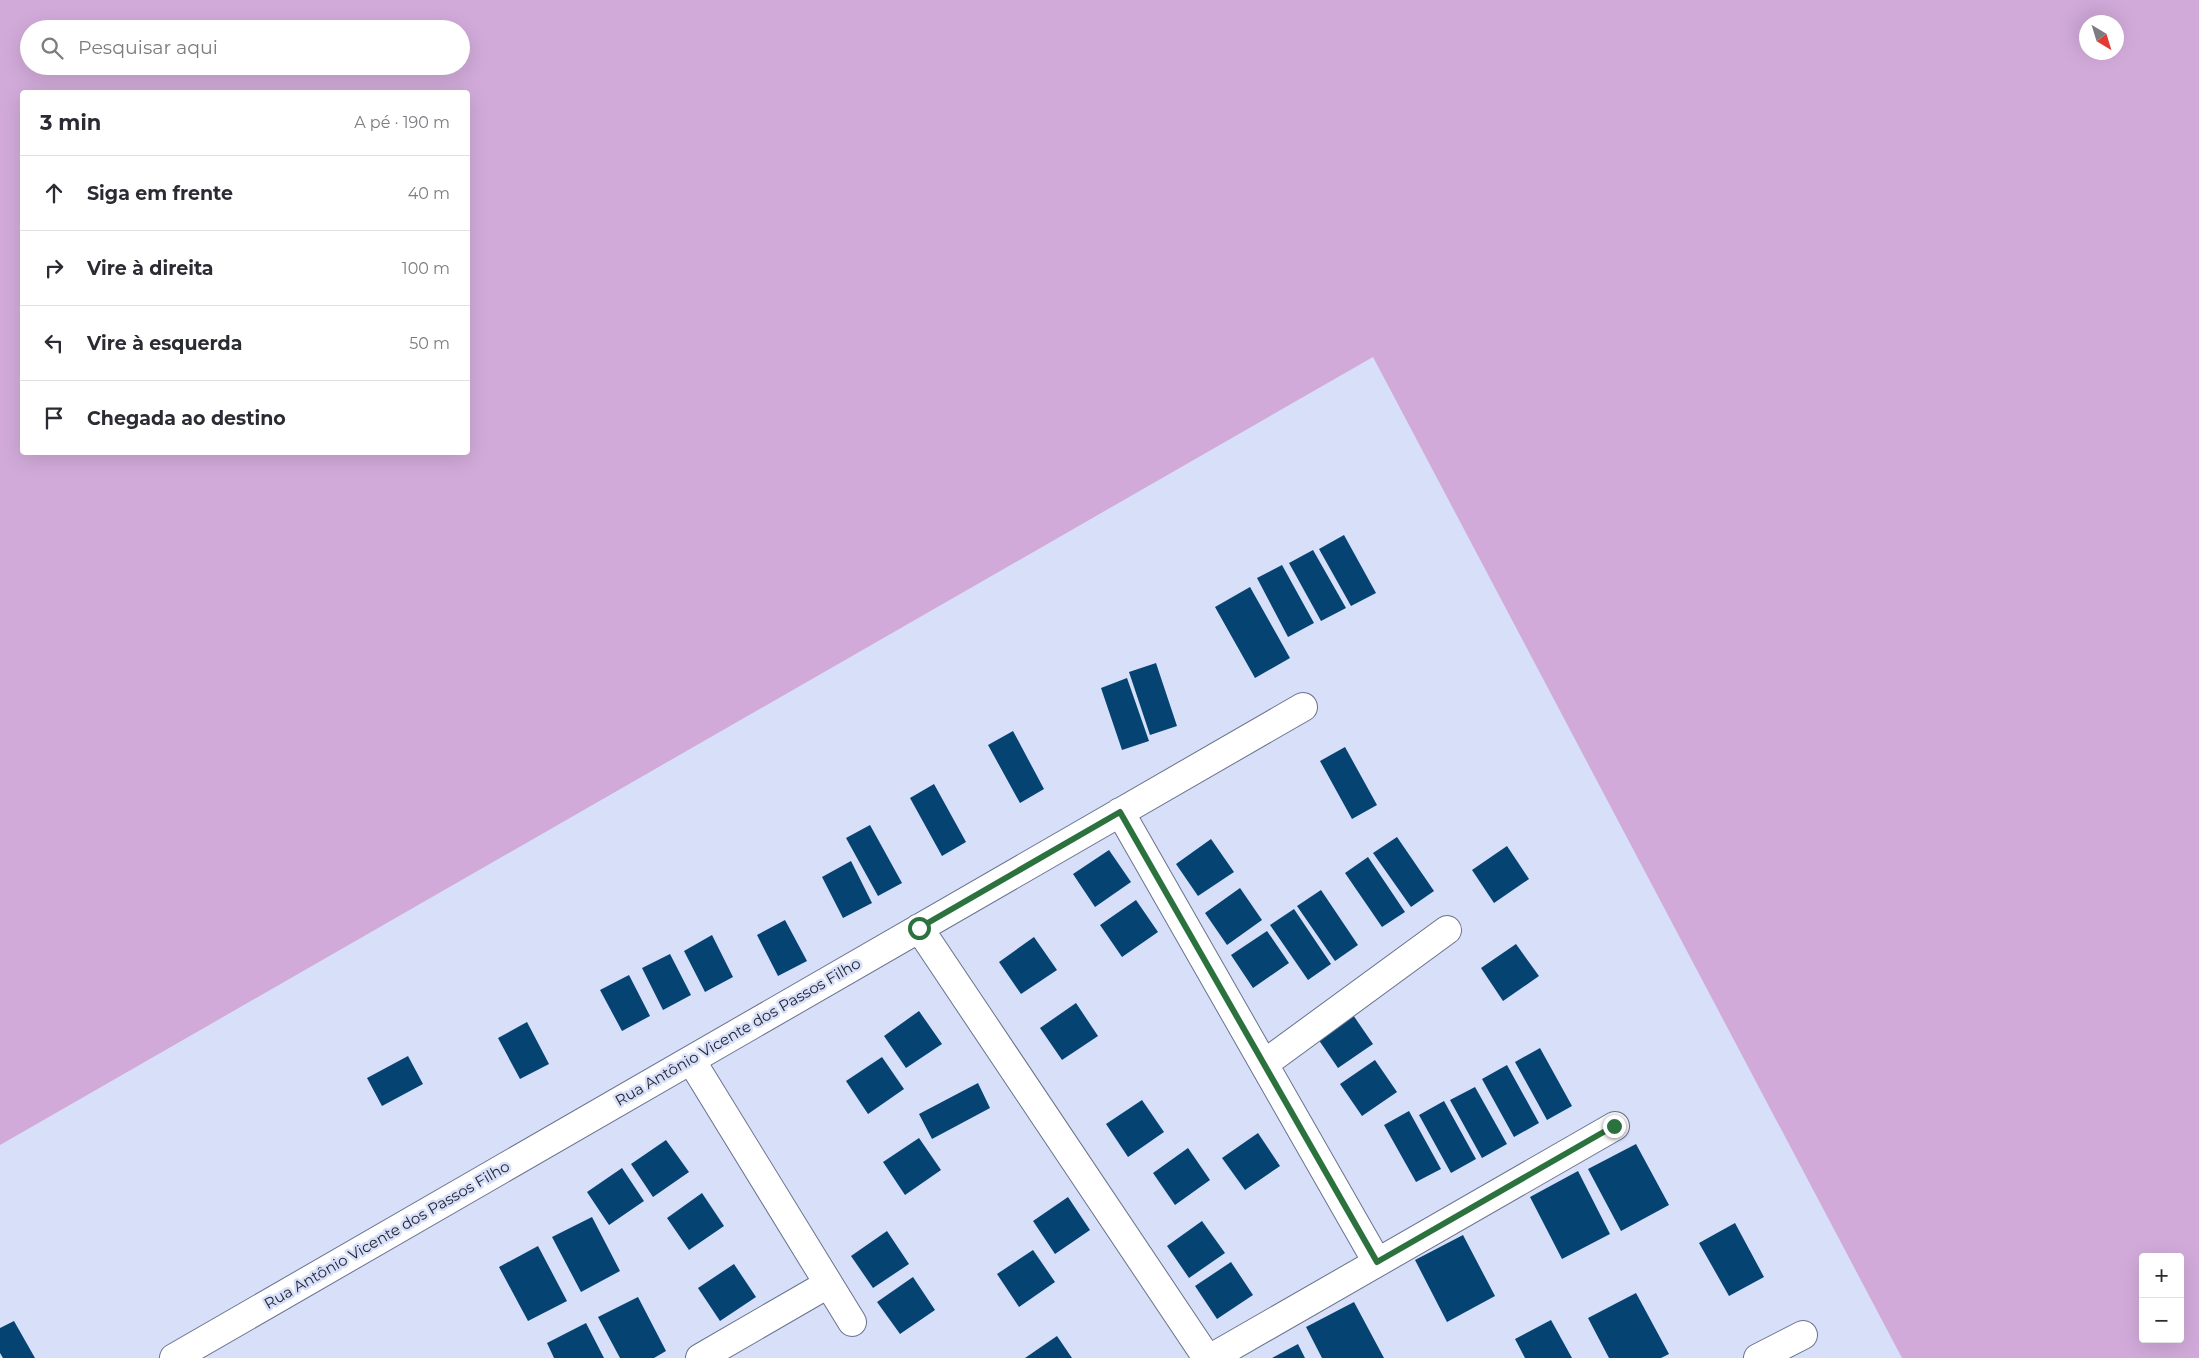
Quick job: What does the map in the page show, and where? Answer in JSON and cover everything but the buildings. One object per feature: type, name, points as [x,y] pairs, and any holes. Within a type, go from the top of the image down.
[{"type":"street","name":"Rua Antônio Vicente dos Passos Filho","points":[[174,1358],[1303,707]]},
{"type":"street","points":[[1120,812],[1377,1262]]},
{"type":"street","points":[[919,928],[1207,1358]]},
{"type":"street","points":[[1264,1064],[1447,930]]},
{"type":"street","points":[[691,1060],[852,1322]]},
{"type":"street","points":[[1211,1358],[1614,1126]]},
{"type":"street","points":[[700,1358],[828,1284]]},
{"type":"street","points":[[1758,1358],[1803,1335]]},
{"type":"shaded area","points":[[0,0],[2199,0],[2199,1358],[1902,1358],[1373,357],[0,1145]]},
{"type":"route","points":[[919,928],[1120,812],[1377,1262],[1614,1126]]}]
